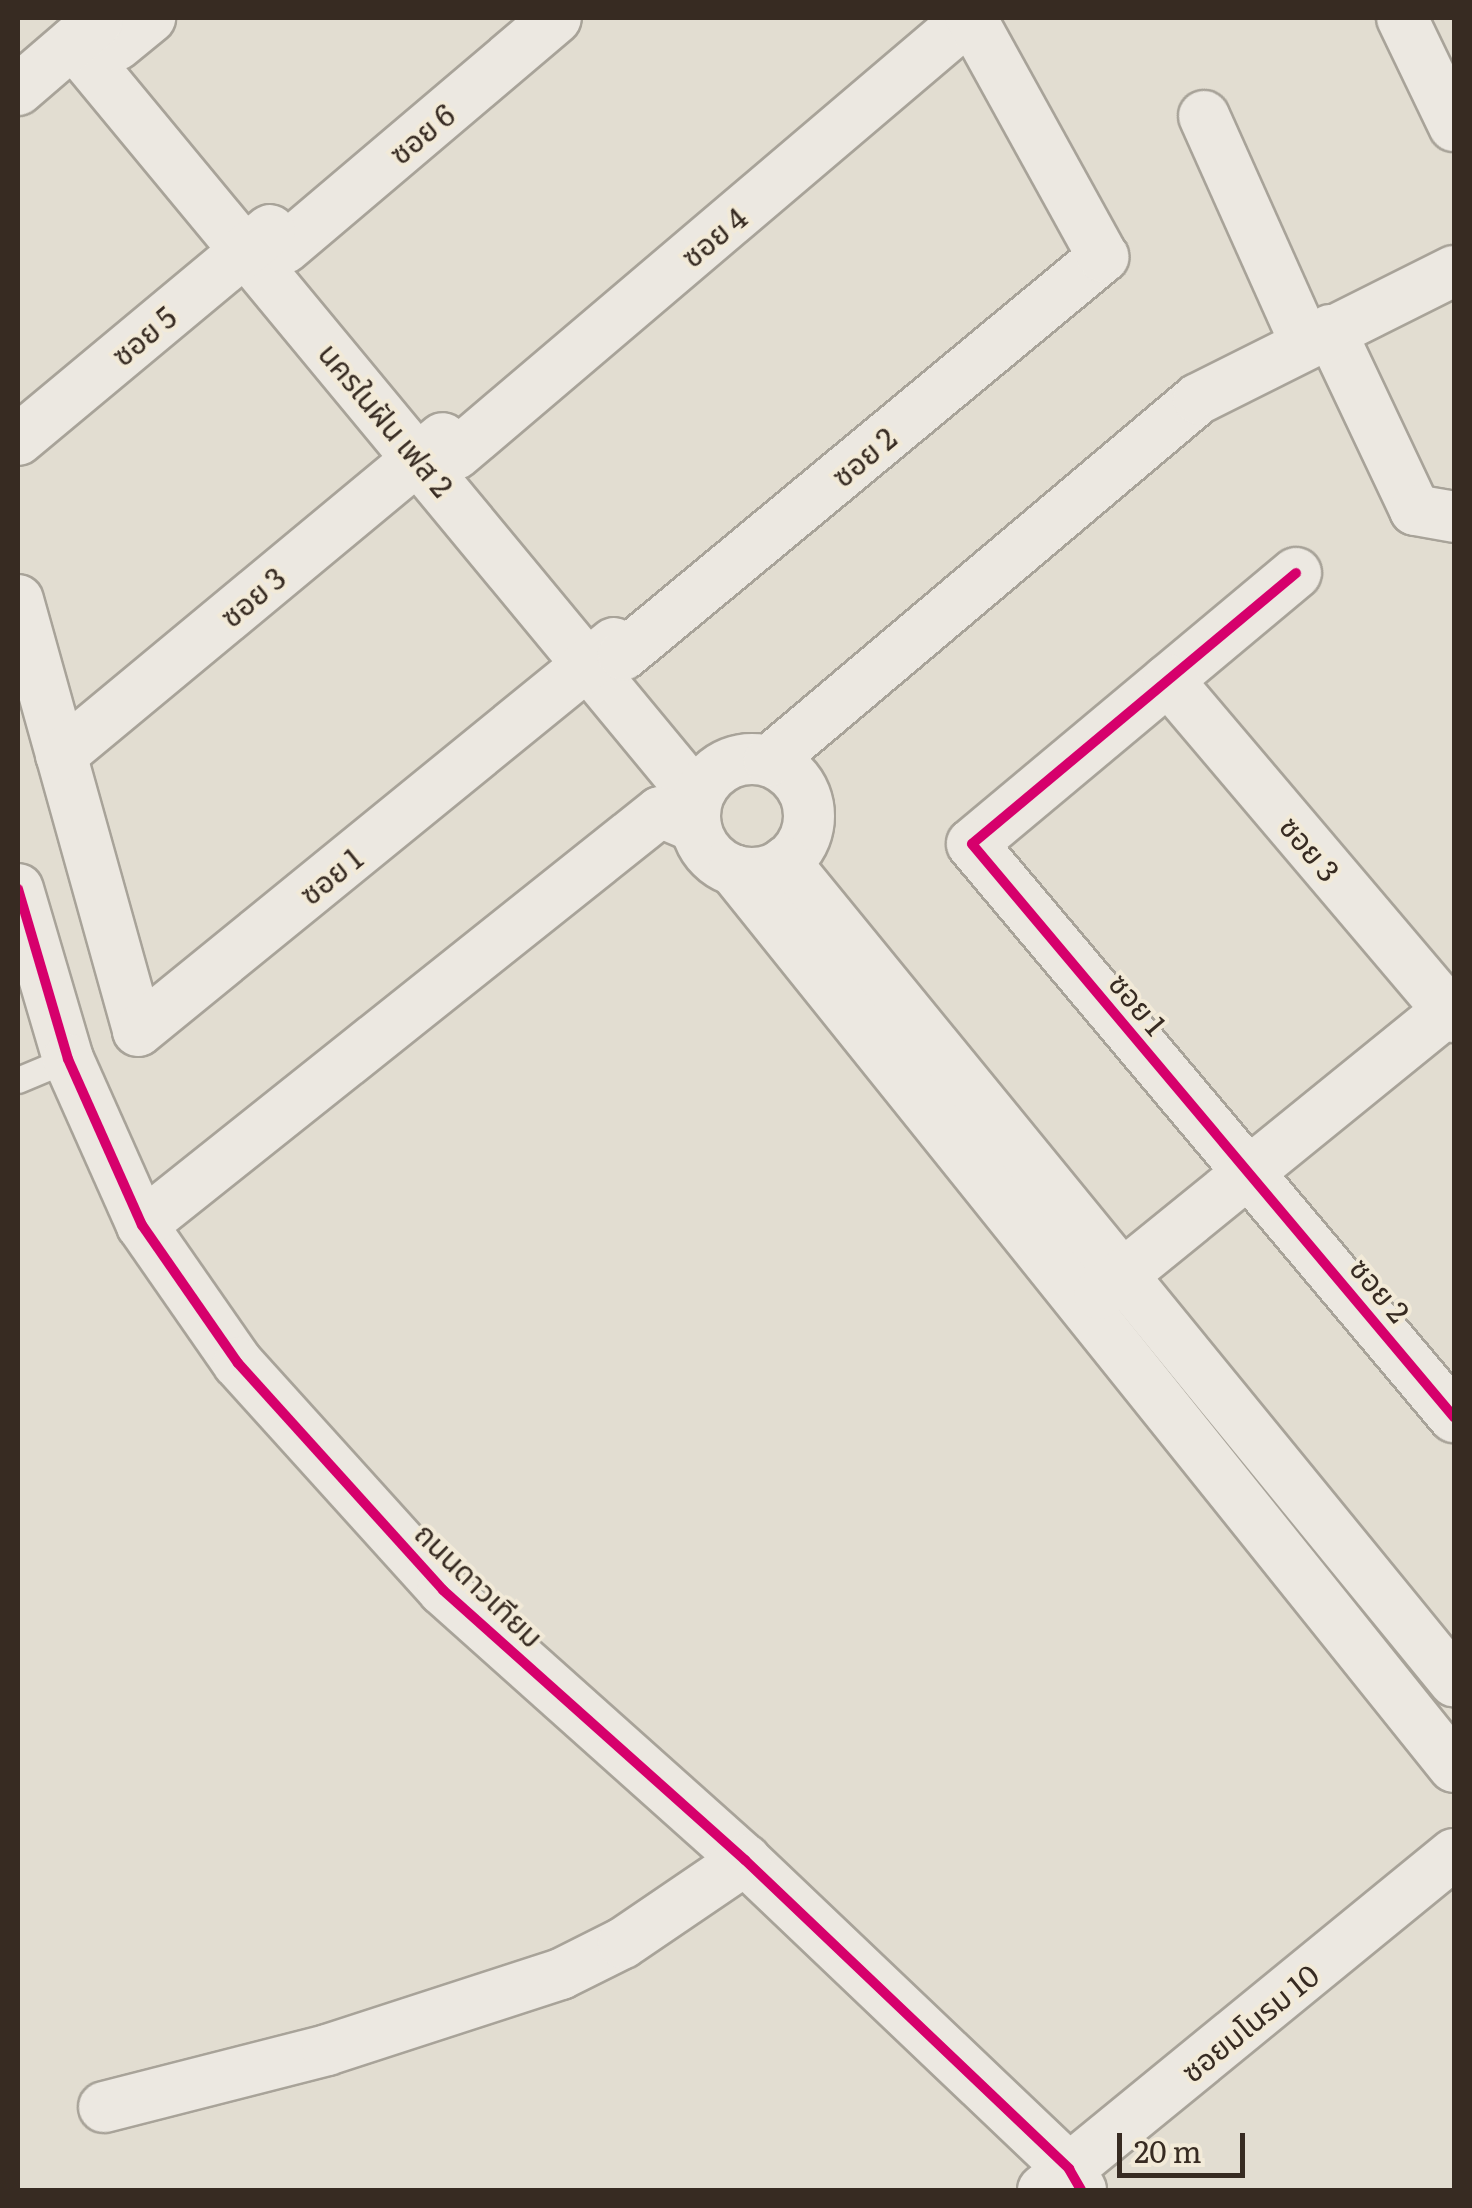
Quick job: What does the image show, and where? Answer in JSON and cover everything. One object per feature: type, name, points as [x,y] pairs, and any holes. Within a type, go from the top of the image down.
[{"type":"street","name":"ซอย 6","points":[[266,242],[556,18]]},
{"type":"street","name":"ซอย 2","points":[[608,654],[1103,257],[970,18]]},
{"type":"street","name":"ซอย 4","points":[[439,449],[970,18]]},
{"type":"street","points":[[1402,18],[1454,126]]},
{"type":"street","name":"นครในฝัน เฟส 2","points":[[106,29],[266,242],[608,654],[704,798]]},
{"type":"street","points":[[18,90],[106,29]]},
{"type":"street","points":[[1204,116],[1417,519]]},
{"type":"street","name":"ซอย 5","points":[[18,440],[266,242]]},
{"type":"street","points":[[770,761],[1198,399],[1317,336],[1454,271]]},
{"type":"street","name":"ซอย 3","points":[[61,755],[439,449]]},
{"type":"street","points":[[1168,680],[1296,573]]},
{"type":"street","points":[[18,600],[61,755]]},
{"type":"street","name":"ซอย 1","points":[[61,755],[138,1031],[608,654]]},
{"type":"street","name":"ซอย 3","points":[[1168,680],[1453,1022]]},
{"type":"street","name":"ซอย 1","points":[[1168,680],[972,844],[1260,1184]]},
{"type":"street","points":[[142,1224],[660,812],[704,798],[752,758],[770,761],[798,782],[806,798],[806,834],[785,862],[751,873],[734,870]]},
{"type":"street","points":[[704,798],[705,849],[734,870],[1454,1767]]},
{"type":"street","points":[[785,862],[1454,1681]]},
{"type":"street","name":"ถนนดาวเทียม","points":[[18,889],[68,1059],[142,1224],[238,1363],[442,1590],[745,1860],[1064,2183]]},
{"type":"street","points":[[1094,1319],[1453,1022]]},
{"type":"street","name":"ซอย 2","points":[[1260,1184],[1454,1417]]},
{"type":"street","name":"ซอยมโนรม 10","points":[[1064,2183],[1454,1854]]},
{"type":"street","points":[[104,2107],[327,2050],[561,1974],[623,1943],[745,1860]]},
{"type":"lane","points":[[18,1080],[68,1059]]},
{"type":"cycle path","points":[[1296,573],[972,844],[1454,1417]]},
{"type":"cycle path","points":[[18,889],[68,1059],[142,1225],[238,1363],[443,1590],[745,1860],[1069,2169],[1081,2190]]}]
